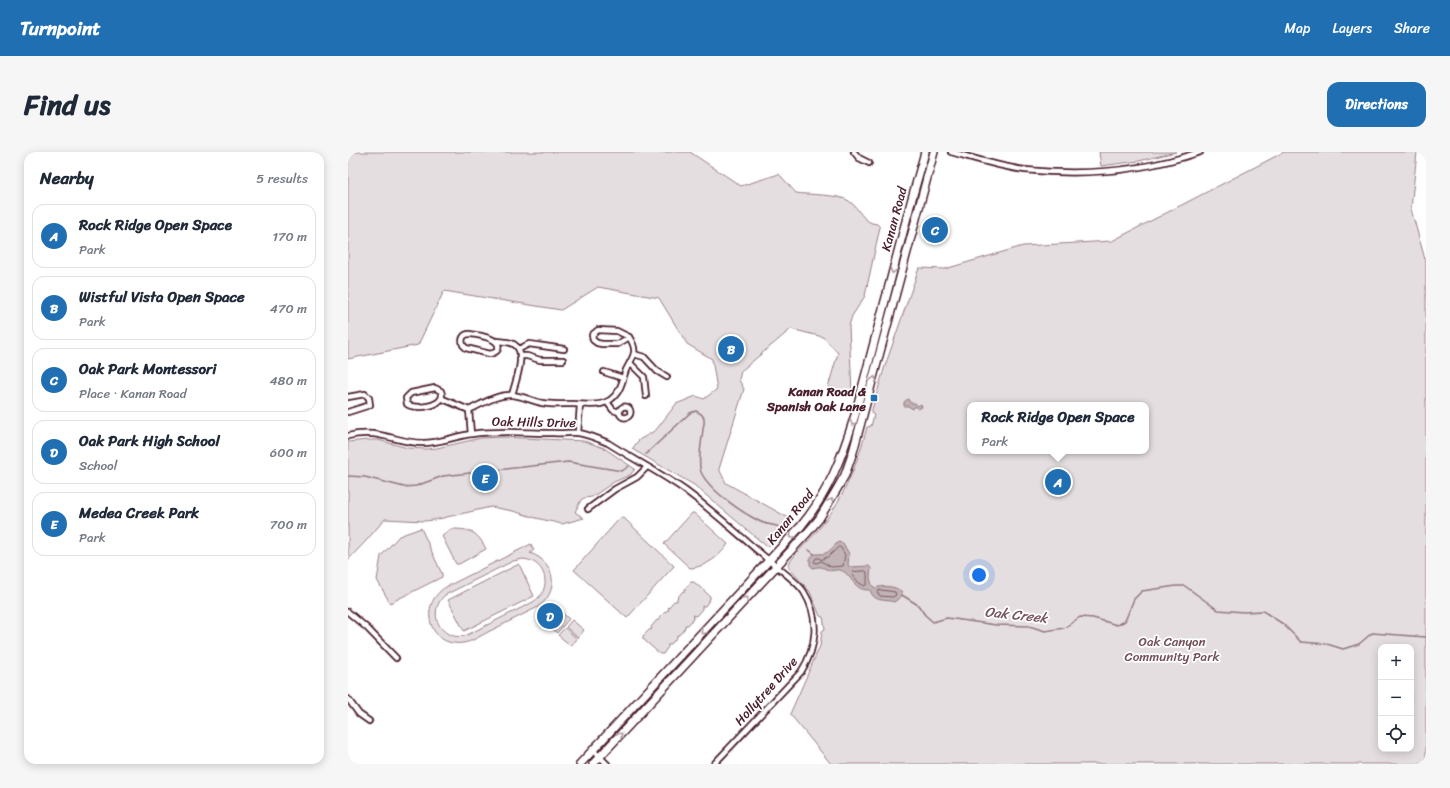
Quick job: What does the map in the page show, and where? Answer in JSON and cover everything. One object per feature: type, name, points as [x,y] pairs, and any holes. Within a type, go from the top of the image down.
[{"type":"main road","name":"Kanan Road","points":[[580,764],[801,526],[818,504],[830,484],[844,452],[855,416],[925,152]]},
{"type":"main road","name":"Kanan Road","points":[[593,764],[808,532],[819,519],[837,489],[850,463],[934,152]]},
{"type":"street","points":[[854,152],[859,158],[869,164]]},
{"type":"street","points":[[952,152],[978,160],[1017,168],[1060,172],[1125,170],[1156,164],[1200,152]]},
{"type":"street","points":[[443,399],[469,410],[497,397],[512,395],[549,404],[593,406],[607,402],[617,394],[634,354],[634,345],[629,337],[617,331],[598,330],[592,334],[593,340],[597,343],[618,344],[629,337]]},
{"type":"street","points":[[497,341],[498,350],[490,354],[466,348],[462,341],[465,335],[470,334],[514,344],[521,356],[512,395]]},
{"type":"street","points":[[518,349],[529,344],[564,349]]},
{"type":"street","points":[[634,354],[644,357],[657,371],[667,377]]},
{"type":"street","points":[[521,356],[527,356],[540,360],[563,360]]},
{"type":"street","points":[[630,362],[644,377],[646,396]]},
{"type":"street","points":[[604,372],[623,378]]},
{"type":"street","points":[[435,388],[441,391],[443,399],[438,403],[414,407],[409,406],[406,400],[407,396],[411,393],[435,388]]},
{"type":"street","points":[[348,398],[365,394],[369,398],[370,405],[348,412]]},
{"type":"street","points":[[607,402],[613,410],[620,412]]},
{"type":"street","points":[[578,433],[580,405]]},
{"type":"street","points":[[469,410],[471,434]]},
{"type":"street","name":"Oak Hills Drive","points":[[348,436],[359,434],[377,434],[409,442],[423,443],[438,442],[471,434],[500,431],[557,434],[578,433],[597,438],[608,443],[691,495],[776,566]]},
{"type":"street","points":[[588,509],[615,489],[637,476],[647,467]]},
{"type":"street","name":"Hollytree Drive","points":[[714,764],[795,679],[806,665],[814,646],[815,623],[812,610],[804,593],[776,566]]},
{"type":"street","points":[[348,612],[367,628],[396,658]]},
{"type":"street","points":[[348,699],[359,714],[370,721]]},
{"type":"street","points":[[593,750],[607,764]]},
{"type":"green space","points":[[348,152],[690,152],[741,186],[779,174],[796,193],[838,197],[853,204],[864,218],[880,227],[865,296],[852,316],[849,326],[852,392],[828,387],[838,353],[823,337],[791,329],[741,371],[739,380],[744,389],[719,469],[726,483],[794,521],[770,545],[766,546],[694,485],[632,449],[639,440],[656,430],[676,404],[696,396],[704,399],[717,389],[712,359],[687,344],[659,298],[598,287],[561,310],[444,291],[418,345],[348,359]]},
{"type":"green space","points":[[1099,152],[1176,152],[1139,161],[1101,166]]},
{"type":"green space","name":"Oak Canyon Community Park","points":[[1284,152],[1417,152],[1411,209],[1426,263],[1426,764],[831,764],[790,714],[820,646],[822,631],[825,629],[823,617],[820,616],[810,592],[788,565],[830,514],[850,478],[867,427],[871,426],[874,415],[871,413],[884,369],[919,268],[945,269],[1023,246],[1112,241]]},
{"type":"green space","points":[[503,437],[584,441],[604,448],[635,469],[630,475],[614,482],[592,497],[581,500],[575,512],[584,518],[562,524],[513,511],[491,507],[434,520],[424,521],[385,519],[348,560],[348,442],[378,440],[408,448],[426,449],[481,438]]},
{"type":"green space","points":[[692,513],[694,513],[728,544],[713,560],[698,567],[690,568],[664,544]]},
{"type":"green space","points":[[620,518],[624,518],[674,566],[627,618],[574,570]]},
{"type":"green space","points":[[421,528],[442,577],[390,603],[377,580],[381,556],[399,536]]},
{"type":"green space","points":[[451,529],[472,532],[479,538],[486,549],[459,564],[456,564],[442,536]]},
{"type":"green space","points":[[531,544],[534,550],[530,553],[539,557],[546,563],[552,579],[552,587],[549,595],[544,602],[536,608],[473,640],[463,643],[451,643],[442,639],[435,632],[431,623],[430,614],[432,604],[437,594],[446,587]],"holes":[[[523,559],[538,565],[542,570],[545,584],[539,597],[533,602],[465,636],[449,634],[438,624],[436,617],[437,609],[439,602],[445,595],[513,561]]]},
{"type":"green space","points":[[519,564],[534,596],[464,631],[448,600]]},
{"type":"green space","points":[[691,582],[694,582],[710,596],[710,599],[705,606],[702,606],[702,609],[696,616],[693,615],[694,618],[688,625],[685,625],[685,628],[679,635],[677,635],[671,644],[668,644],[668,647],[663,654],[660,654],[643,639],[643,636],[652,629],[651,627],[657,620],[660,620],[660,617],[666,611],[669,610],[668,608],[674,601],[677,601],[677,598],[683,591],[685,591]]},
{"type":"green space","points":[[561,612],[569,619],[557,633],[549,626]]},
{"type":"green space","points":[[572,620],[584,630],[578,638],[566,627]]},
{"type":"green space","points":[[565,628],[577,639],[571,646],[558,635]]},
{"type":"water","points":[[908,399],[910,403],[915,403],[918,406],[921,404],[922,407],[918,409],[915,406],[913,409],[908,406],[904,406],[904,402]]},
{"type":"water","points":[[838,542],[843,543],[849,554],[848,565],[850,567],[869,566],[871,568],[870,578],[872,585],[875,588],[885,586],[896,588],[902,592],[901,597],[894,602],[877,599],[870,590],[860,588],[844,572],[840,570],[830,571],[821,567],[813,568],[810,565],[810,559],[814,554],[823,554],[830,551]]},
{"type":"waterway","name":"Oak Creek","points":[[646,454],[690,413],[696,411],[703,415],[704,418],[699,462],[701,472],[705,479],[726,500],[743,512],[762,523],[778,526],[784,530]]},
{"type":"waterway","name":"Oak Creek","points":[[348,476],[365,477],[404,487],[416,486],[443,476],[568,462],[622,471],[629,466]]},
{"type":"waterway","name":"Oak Creek","points":[[809,550],[814,554]]},
{"type":"waterway","name":"Oak Creek","points":[[902,595],[918,605],[925,615],[933,622],[947,618],[996,625],[1029,626],[1045,631],[1064,628],[1080,617],[1093,618],[1117,625],[1125,621],[1134,599],[1142,591],[1185,586],[1218,610],[1244,612],[1263,611],[1283,624],[1301,642],[1327,644],[1343,649],[1359,644],[1372,633],[1426,637]]},
{"type":"place","name":"Oak Park Montessori","points":[[935,230]]},
{"type":"place","name":"Wistful Vista Open Space","points":[[731,349]]},
{"type":"place","name":"Kanan Road & Spanish Oak Lane","points":[[874,398]]},
{"type":"place","name":"Medea Creek Park","points":[[485,478]]},
{"type":"place","name":"Rock Ridge Open Space","points":[[1058,482]]},
{"type":"place","name":"Oak Park High School","points":[[550,616]]}]
